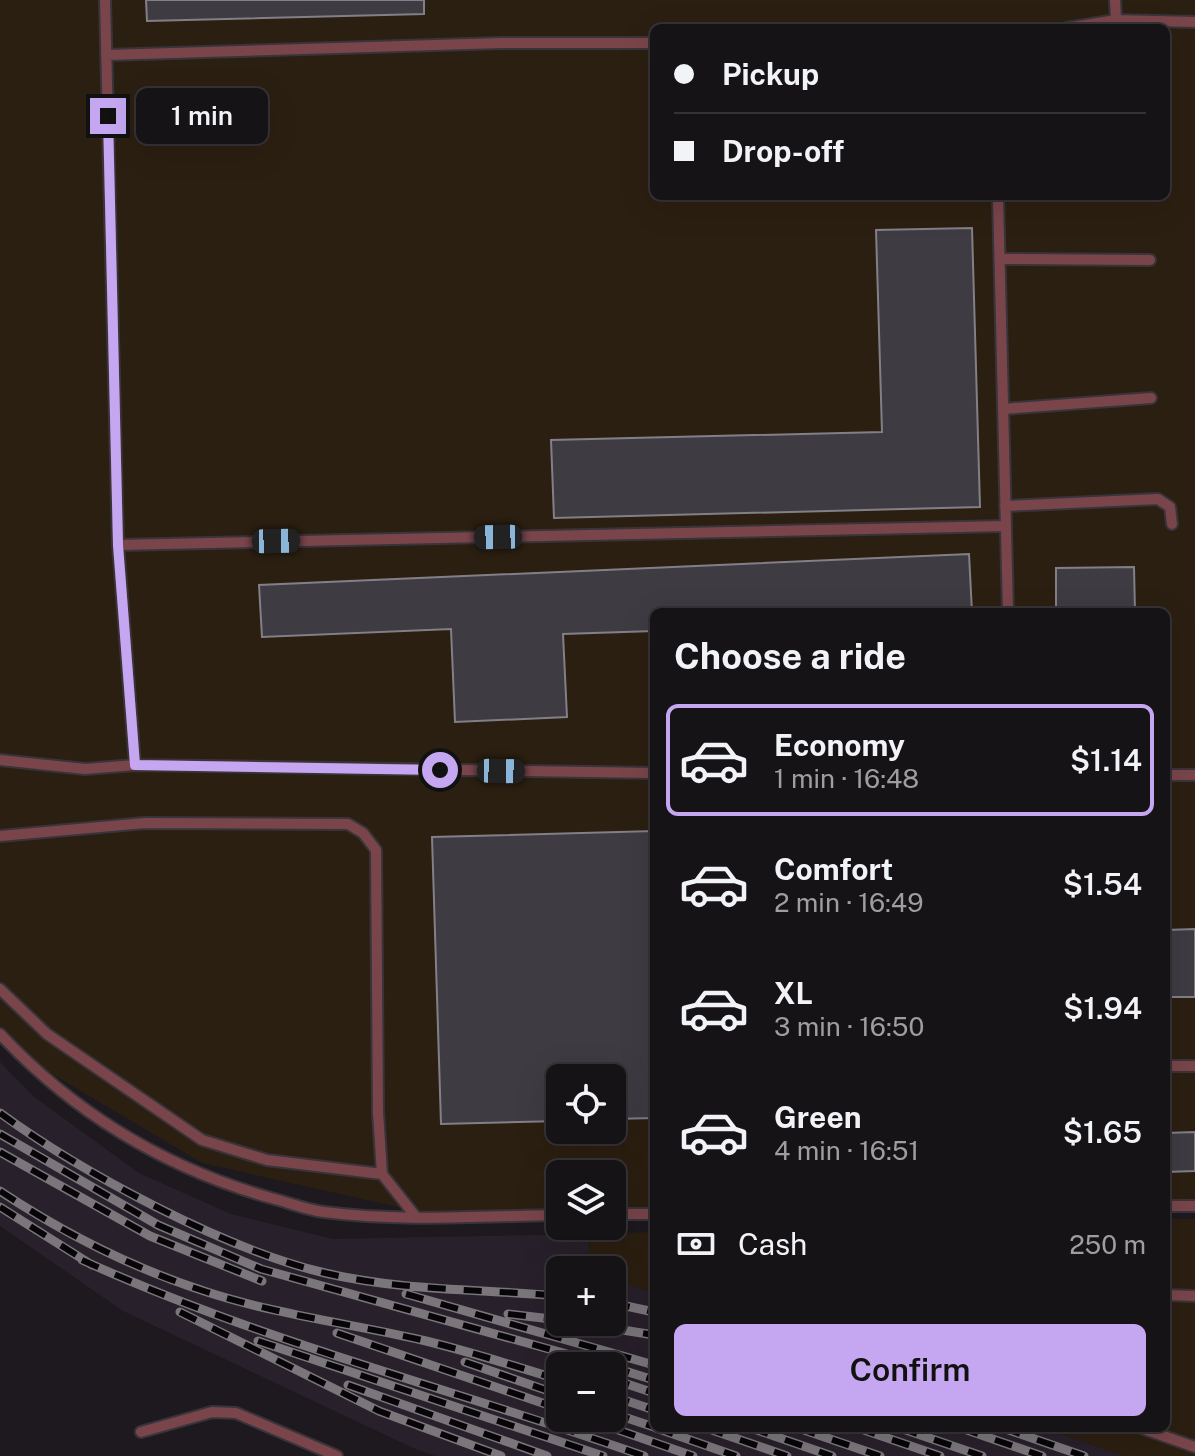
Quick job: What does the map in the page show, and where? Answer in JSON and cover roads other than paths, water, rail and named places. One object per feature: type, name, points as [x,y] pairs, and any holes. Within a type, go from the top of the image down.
[{"type":"lane","points":[[105,0],[118,545],[135,765]]},
{"type":"lane","points":[[1115,0],[1116,20]]},
{"type":"lane","points":[[1092,24],[1116,20],[1195,22]]},
{"type":"lane","points":[[106,55],[501,43],[650,43]]},
{"type":"lane","points":[[998,200],[1008,608]]},
{"type":"lane","points":[[1000,259],[1150,260]]},
{"type":"lane","points":[[1003,409],[1151,398]]},
{"type":"lane","points":[[1005,506],[1158,499],[1170,507],[1172,524]]},
{"type":"lane","points":[[118,545],[1006,526]]},
{"type":"lane","points":[[0,760],[85,769],[135,765],[650,773]]},
{"type":"lane","points":[[1170,775],[1195,775]]},
{"type":"lane","points":[[0,836],[145,823],[348,824],[363,833],[376,850],[378,1112],[382,1174],[416,1217]]},
{"type":"lane","points":[[0,989],[47,1034],[202,1140],[267,1160],[382,1174]]},
{"type":"lane","points":[[0,1034],[40,1077],[149,1153],[241,1189],[321,1212],[416,1217],[546,1215]]},
{"type":"lane","points":[[1170,1066],[1195,1066]]},
{"type":"lane","points":[[1170,1206],[1195,1206]]},
{"type":"lane","points":[[626,1214],[650,1214]]},
{"type":"lane","points":[[1170,1295],[1195,1296]]},
{"type":"lane","points":[[141,1432],[212,1412],[236,1413],[337,1456]]},
{"type":"lane","points":[[1152,1432],[1195,1447]]},
{"type":"railway","points":[[0,1113],[71,1160],[156,1207],[244,1247],[286,1262],[325,1273],[383,1283],[546,1295]]},
{"type":"railway","points":[[0,1134],[158,1225],[261,1269],[560,1352]]},
{"type":"railway","points":[[0,1152],[150,1236],[262,1281]]},
{"type":"railway","points":[[0,1191],[100,1249],[207,1292],[288,1313],[426,1341],[546,1376]]},
{"type":"railway","points":[[0,1207],[92,1265]]},
{"type":"railway","points":[[82,1260],[219,1316],[290,1341],[644,1456]]},
{"type":"railway","points":[[406,1294],[650,1364]]},
{"type":"railway","points":[[626,1306],[650,1311]]},
{"type":"railway","points":[[180,1312],[379,1411],[501,1456]]},
{"type":"railway","points":[[508,1314],[546,1318]]},
{"type":"railway","points":[[626,1331],[650,1334]]},
{"type":"railway","points":[[337,1333],[546,1404]]},
{"type":"railway","points":[[258,1341],[603,1456]]},
{"type":"railway","points":[[465,1362],[546,1390]]},
{"type":"railway","points":[[626,1371],[650,1379]]},
{"type":"railway","points":[[626,1384],[650,1392]]},
{"type":"railway","points":[[348,1385],[547,1456]]},
{"type":"railway","points":[[626,1401],[650,1409]]},
{"type":"railway","points":[[626,1418],[650,1426]]},
{"type":"railway","points":[[624,1432],[693,1456]]},
{"type":"railway","points":[[667,1432],[736,1456]]},
{"type":"railway","points":[[718,1432],[787,1456]]},
{"type":"railway","points":[[763,1432],[832,1456]]},
{"type":"railway","points":[[810,1432],[880,1456]]},
{"type":"railway","points":[[870,1432],[940,1456]]},
{"type":"railway","points":[[912,1432],[982,1456]]},
{"type":"railway","points":[[973,1432],[1042,1456]]},
{"type":"railway","points":[[1015,1432],[1084,1456]]}]
